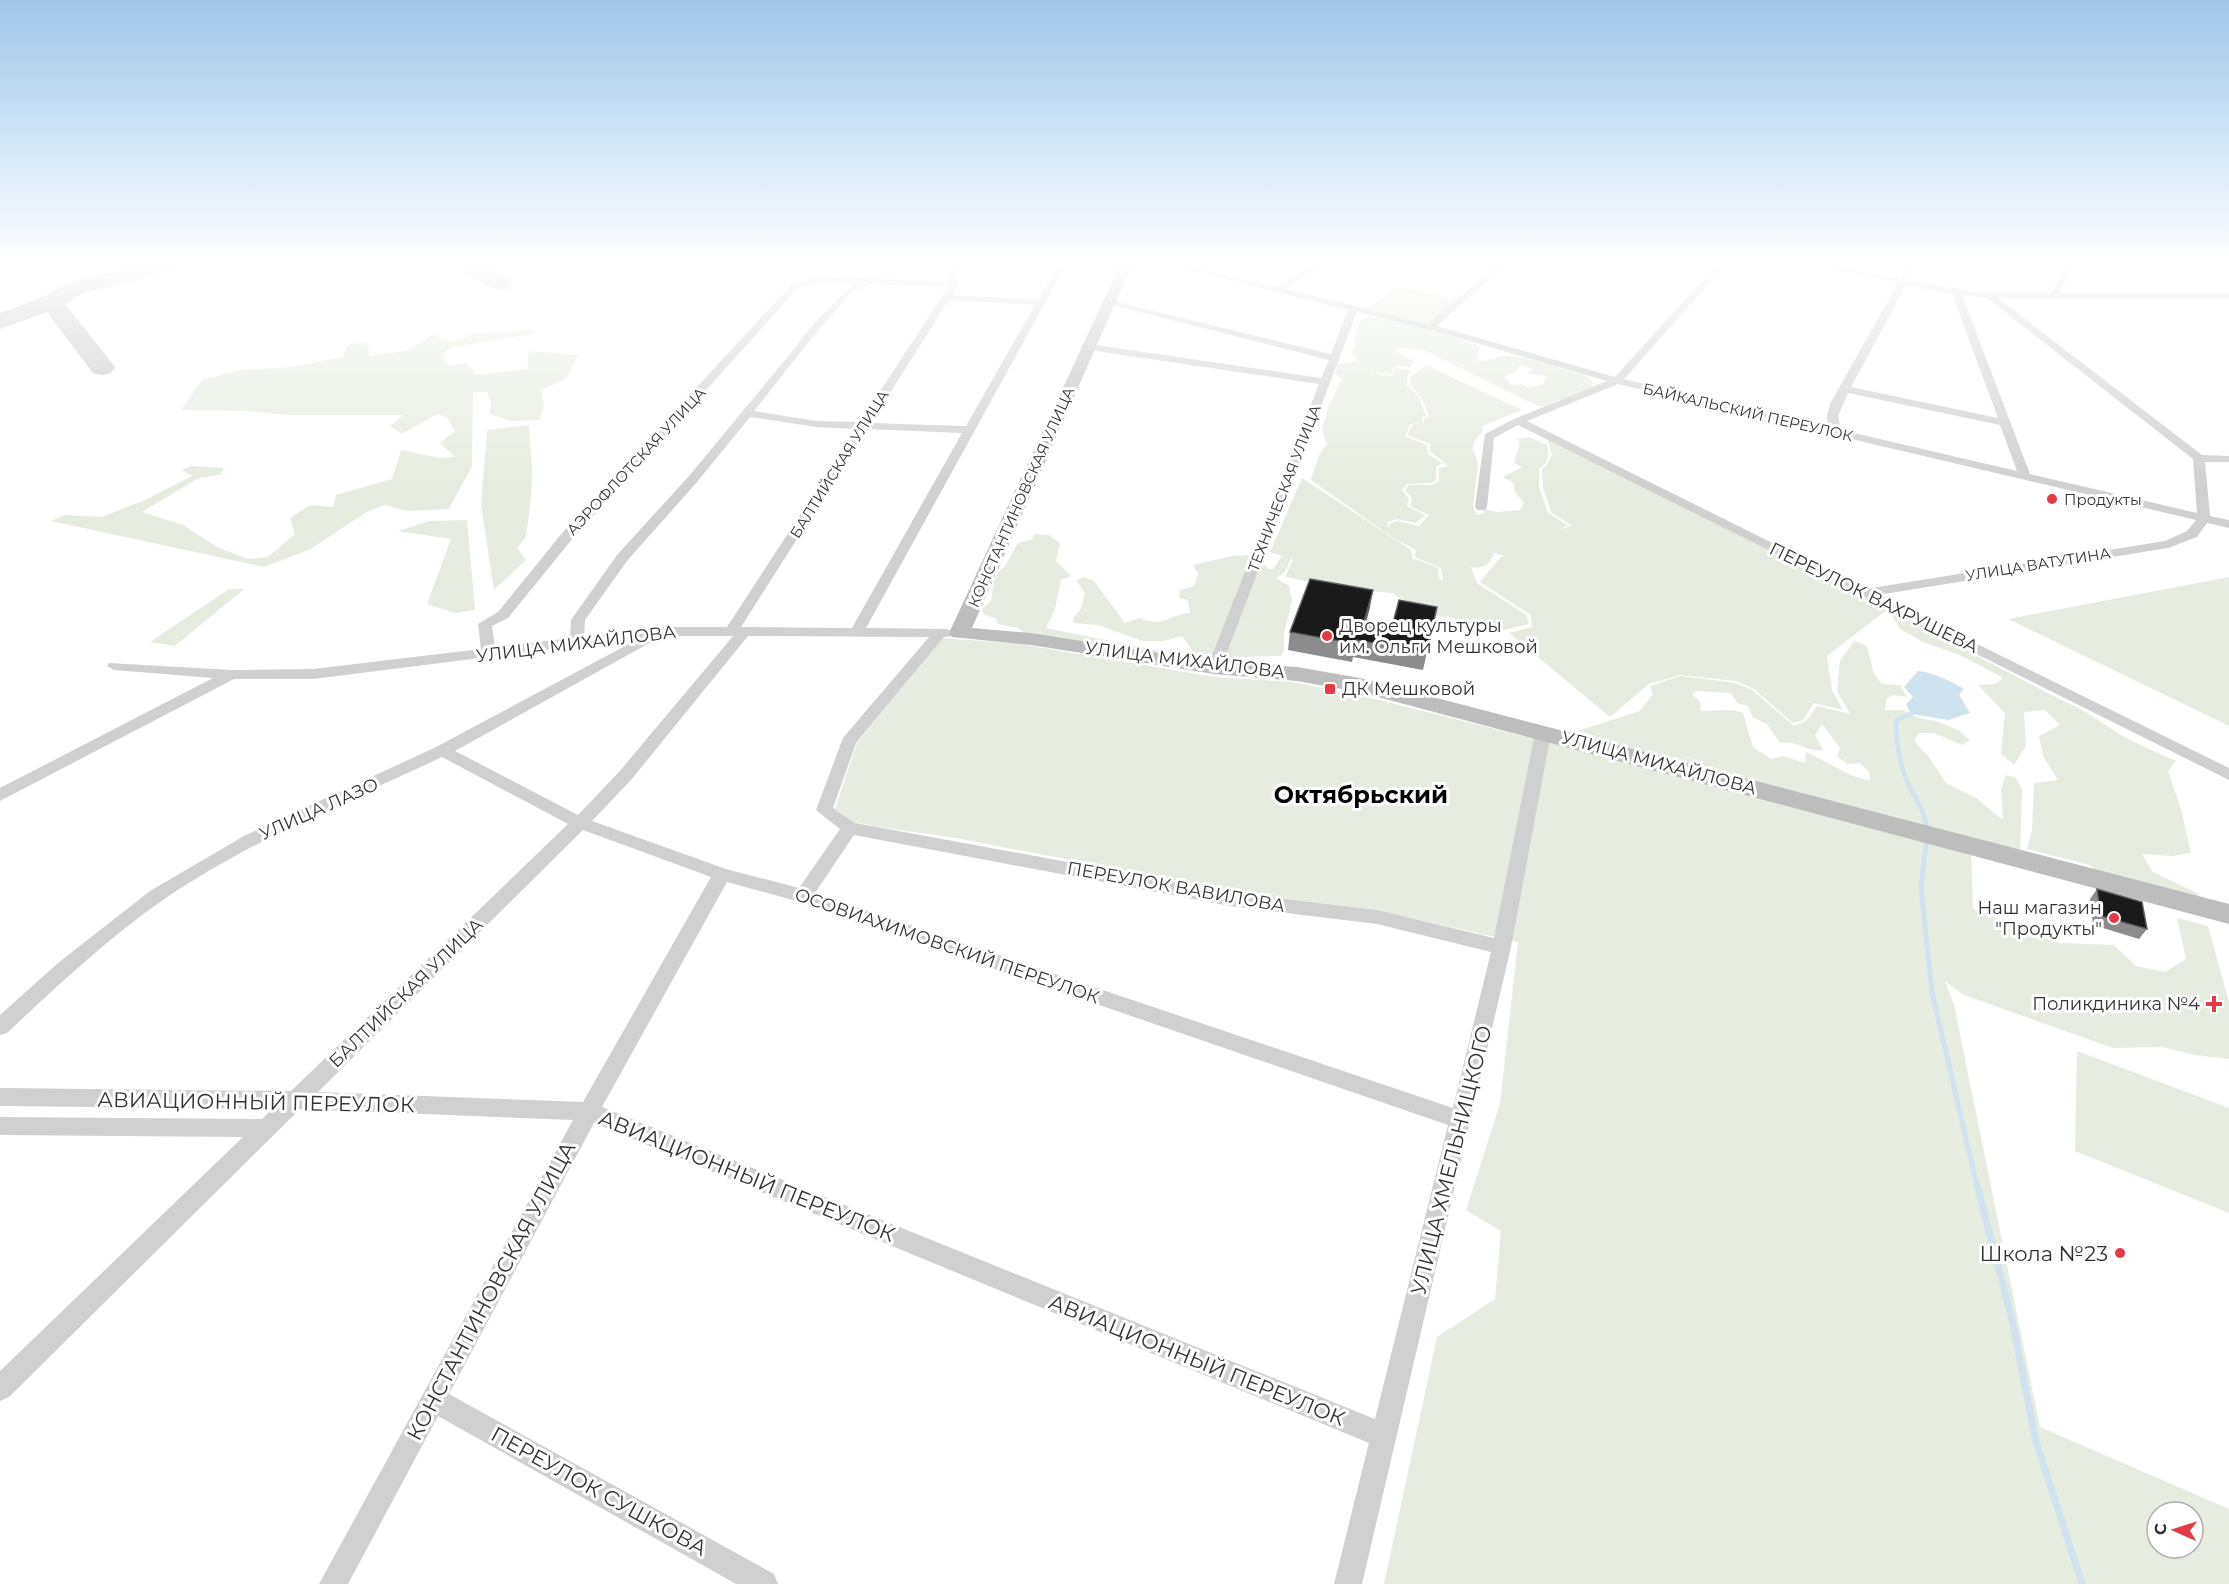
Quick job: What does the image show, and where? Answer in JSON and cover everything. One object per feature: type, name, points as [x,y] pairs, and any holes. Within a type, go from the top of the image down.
[{"type":"street","name":"АЭРОФЛОТСКАЯ УЛИЦА","points":[[489,653],[485,624],[503,615],[568,535],[655,443],[749,337]]},
{"type":"street","points":[[577,642],[578,620],[610,576],[808,337]]},
{"type":"street","name":"БАЛТИЙСКАЯ УЛИЦА","points":[[0,1388],[580,823],[625,776],[737,632],[921,337]]},
{"type":"street","points":[[857,632],[1022,337]]},
{"type":"street","name":"КОНСТАНТИНОВСКАЯ УЛИЦА","points":[[850,828],[824,810],[849,742],[950,633],[1094,337]]},
{"type":"street","points":[[1248,337],[1334,358]]},
{"type":"street","name":"ТЕХНИЧЕСКАЯ УЛИЦА","points":[[1214,668],[1342,337]]},
{"type":"street","name":"БАЙКАЛЬСКИЙ ПЕРЕУЛОК","points":[[1464,337],[1617,381],[2229,524]]},
{"type":"street","points":[[1481,507],[1490,436],[1518,421],[1617,381],[1657,337]]},
{"type":"street","points":[[1837,433],[1833,426],[1835,401],[1845,389],[1872,337]]},
{"type":"street","points":[[1973,337],[2025,476]]},
{"type":"street","points":[[2043,337],[2199,458],[2229,459]]},
{"type":"street","points":[[1089,347],[1325,382]]},
{"type":"street","points":[[1845,389],[2005,423]]},
{"type":"street","points":[[745,413],[816,424],[971,430]]},
{"type":"street","name":"ПЕРЕУЛОК ВАХРУШЕВА","points":[[1518,421],[2229,775]]},
{"type":"street","points":[[2199,458],[2204,518]]},
{"type":"street","name":"УЛИЦА ВАТУТИНА","points":[[1863,592],[2169,544],[2192,534],[2204,518]]},
{"type":"street","name":"УЛИЦА МИХАЙЛОВА","points":[[114,666],[231,675],[313,674],[664,631],[950,633],[1031,639],[1214,668],[1297,674],[1360,685],[2229,914]]},
{"type":"street","name":"УЛИЦА ЛАЗО","points":[[0,1027],[65,968],[156,896],[250,840],[442,751],[664,631]]},
{"type":"street","points":[[0,795],[231,675]]},
{"type":"street","name":"УЛИЦА ХМЕЛЬНИЦКОГО","points":[[1348,1584],[1502,947],[1543,733]]},
{"type":"street","name":"ОСОВИАХИМОВСКИЙ ПЕРЕУЛОК","points":[[442,751],[580,823],[722,874],[803,896],[1461,1120]]},
{"type":"street","points":[[803,896],[850,828]]},
{"type":"street","name":"ПЕРЕУЛОК ВАВИЛОВА","points":[[850,828],[1230,898],[1377,917],[1502,947]]},
{"type":"street","name":"КОНСТАНТИНОВСКАЯ УЛИЦА","points":[[333,1584],[589,1111],[722,874]]},
{"type":"street","name":"АВИАЦИОННЫЙ ПЕРЕУЛОК","points":[[0,1097],[296,1100],[589,1111],[1384,1436]]},
{"type":"street","name":"АВИАЦИОННЫЙ ПЕРЕУЛОК","points":[[0,1126],[266,1128]]},
{"type":"street","name":"ПЕРЕУЛОК СУШКОВА","points":[[433,1399],[764,1584]]},
{"type":"shaded area","points":[[429,337],[438,337],[453,342],[466,337],[515,337],[451,347],[442,356],[449,366],[467,363],[476,375],[527,369],[529,351],[578,355],[566,379],[541,390],[544,404],[540,420],[511,421],[490,414],[491,402],[487,392],[473,392],[472,466],[449,509],[407,511],[384,505],[365,513],[311,549],[264,567],[51,521],[64,515],[101,517],[145,500],[192,476],[182,470],[191,466],[224,468],[220,475],[199,478],[142,512],[183,525],[217,547],[248,559],[268,557],[295,534],[290,518],[310,505],[333,507],[336,495],[392,479],[401,450],[440,458],[455,457],[440,443],[455,431],[447,417],[437,414],[402,434],[390,426],[404,415],[287,415],[248,411],[181,410],[202,380],[240,370],[291,367],[343,357],[347,345],[367,342],[370,356],[405,351]]},
{"type":"shaded area","points":[[1354,337],[1452,337],[1480,346],[1476,361],[1507,356],[1521,357],[1586,376],[1593,382],[1592,388],[1540,407],[1423,350],[1399,348],[1395,351],[1414,361],[1410,367],[1398,366],[1394,368],[1391,374],[1372,372],[1371,376],[1373,373],[1392,376],[1396,368],[1413,371],[1408,375],[1407,385],[1419,397],[1426,416],[1422,417],[1423,424],[1425,418],[1429,417],[1422,398],[1410,384],[1411,376],[1426,365],[1522,410],[1482,426],[1483,431],[1472,448],[1478,462],[1473,507],[1477,515],[1484,513],[1484,509],[1497,512],[1520,510],[1524,503],[1515,492],[1514,483],[1503,477],[1522,467],[1514,463],[1520,442],[1517,439],[1530,437],[1547,445],[1547,458],[1539,469],[1539,487],[1548,513],[1568,525],[1560,529],[1572,526],[1551,512],[1543,487],[1542,469],[1552,455],[1547,438],[1888,609],[1827,656],[1832,690],[1843,710],[1814,703],[1803,720],[1793,723],[1754,689],[1736,681],[1680,675],[1649,684],[1610,717],[1509,633],[1532,627],[1531,615],[1480,582],[1501,557],[1505,556],[1494,553],[1486,565],[1471,567],[1477,583],[1526,615],[1529,624],[1499,631],[1449,617],[1417,615],[1405,605],[1400,591],[1402,600],[1393,593],[1355,590],[1285,577],[1293,560],[1291,558],[1285,572],[1276,578],[1289,586],[1292,600],[1281,656],[1207,658],[1195,654],[1182,636],[1164,641],[1143,641],[1098,625],[1074,623],[1073,618],[1081,609],[1085,593],[1076,580],[1084,577],[1094,581],[1125,623],[1139,618],[1155,622],[1190,613],[1188,600],[1179,598],[1180,590],[1194,586],[1198,574],[1193,565],[1232,556],[1251,555],[1269,569],[1273,569],[1282,556],[1270,552],[1302,478],[1411,550],[1412,558],[1438,568],[1439,579],[1443,580],[1441,568],[1415,557],[1416,550],[1392,537],[1311,480],[1319,455],[1327,444],[1322,430],[1328,408],[1342,379],[1335,374],[1338,364],[1359,361],[1351,352],[1356,347]],"holes":[[[1520,365],[1533,369],[1526,373],[1545,376],[1544,384],[1529,388],[1522,384],[1512,386],[1504,376],[1517,371]],[[1420,423],[1412,425],[1408,435],[1430,444],[1430,451],[1448,466],[1439,468],[1439,481],[1432,485],[1409,485],[1405,490],[1412,498],[1410,506],[1429,515],[1419,526],[1397,521],[1389,524],[1389,529],[1387,522],[1397,519],[1416,523],[1425,515],[1407,506],[1409,499],[1402,490],[1407,484],[1431,483],[1436,480],[1436,467],[1442,463],[1428,454],[1427,445],[1405,436],[1410,424]]]},
{"type":"shaded area","points":[[529,425],[532,468],[531,498],[526,537],[517,548],[526,560],[494,590],[481,505],[487,430]]},
{"type":"shaded area","points":[[467,520],[475,610],[455,613],[427,604],[451,539],[398,531],[429,521]]},
{"type":"shaded area","points":[[1034,534],[1049,535],[1060,543],[1056,561],[1071,576],[1061,580],[1055,609],[1046,628],[1160,651],[1159,654],[1028,635],[1018,628],[998,624],[996,619],[984,614],[982,609],[991,601],[994,582],[999,571],[1005,566],[1018,543],[1033,539]]},
{"type":"shaded area","points":[[2229,577],[2229,726],[2008,619]]},
{"type":"shaded area","points":[[229,589],[244,589],[175,646],[150,642]]},
{"type":"shaded area","points":[[1891,614],[1916,624],[2078,708],[2131,740],[2176,761],[2168,771],[2181,809],[2191,853],[2172,856],[2142,854],[2153,872],[2199,894],[2195,899],[2096,872],[2090,865],[2027,849],[2032,830],[2034,783],[2058,780],[2043,756],[2039,736],[2060,725],[2045,710],[2024,712],[2026,746],[2014,765],[2001,754],[2005,713],[1978,685],[1995,684],[2003,678],[1960,655],[1923,642],[1900,629]]},
{"type":"shaded area","points":[[943,638],[1020,644],[1215,677],[1293,682],[1379,700],[1971,848],[1973,909],[2061,943],[2114,945],[2136,966],[2165,972],[2186,959],[2177,918],[2208,926],[2229,1002],[2229,1059],[2195,1055],[2162,1047],[2113,1048],[1964,995],[1945,981],[1954,1005],[2040,1427],[2229,1509],[2229,1584],[1384,1584],[1437,1337],[1495,1299],[1501,1231],[1466,1210],[1500,1104],[1518,942],[1370,909],[1240,893],[956,838],[854,822],[835,809],[857,743]]},
{"type":"shaded area","points":[[1854,641],[1867,646],[1874,674],[1882,684],[1900,685],[1907,697],[1892,695],[1886,699],[1885,710],[1903,710],[1919,718],[1936,721],[1958,730],[1970,740],[1962,745],[1934,733],[1919,733],[1914,741],[1929,757],[1946,783],[1976,798],[2003,820],[2001,789],[2006,775],[2016,778],[2022,790],[2020,853],[1581,738],[1574,732],[1640,711],[1653,694],[1650,686],[1680,676],[1736,683],[1752,690],[1794,726],[1806,721],[1817,706],[1850,714],[1837,691],[1840,661]],"holes":[[[1696,691],[1731,693],[1737,703],[1748,706],[1753,717],[1767,724],[1780,743],[1792,743],[1812,750],[1823,750],[1815,735],[1822,724],[1840,748],[1837,756],[1847,764],[1860,763],[1869,772],[1870,781],[1844,772],[1806,752],[1805,763],[1783,756],[1771,759],[1753,747],[1743,713],[1728,710],[1701,711],[1700,701],[1692,695]]]},
{"type":"shaded area","points":[[2077,1051],[2229,1108],[2229,1213],[2075,1151]]},
{"type":"water","points":[[1918,671],[1941,677],[1964,689],[1959,695],[1970,713],[1948,720],[1911,714],[1906,704],[1913,697],[1904,687]]},
{"type":"building","points":[[1310,579],[1373,590],[1364,622],[1392,627],[1399,600],[1437,607],[1427,652],[1356,640],[1355,644],[1290,632]]},
{"type":"building","points":[[2097,889],[2142,902],[2147,929],[2101,916]]},
{"type":"waterway","points":[[1911,714],[1896,720],[1897,744],[1904,774],[1922,810],[1927,829]]},
{"type":"waterway","points":[[1923,870],[1927,837]]},
{"type":"waterway","points":[[1923,869],[1921,887],[1932,992],[1977,1186]]},
{"type":"waterway","points":[[1977,1185],[2013,1324],[2035,1438],[2082,1584]]},
{"type":"taxiway","points":[[78,337],[102,367]]},
{"type":"place","name":"Продукты","points":[[2052,499]]},
{"type":"place","name":"Дворец культуры им. Ольги Мешковой","points":[[1327,636]]},
{"type":"place","name":"ДК Мешковой","points":[[1330,689]]},
{"type":"place","name":"Наш магазин \"Продукты\"","points":[[2114,918]]},
{"type":"place","name":"Поликдиника №4","points":[[2214,1004]]},
{"type":"place","name":"Школа №23","points":[[2120,1253]]},
{"type":"district","name":"Октябрьский","points":[[1361,794]]}]
